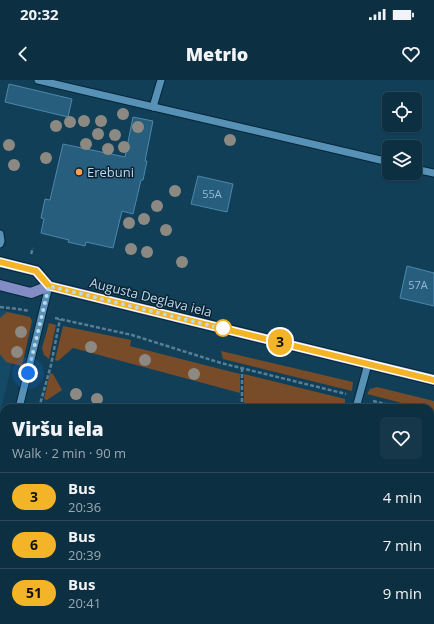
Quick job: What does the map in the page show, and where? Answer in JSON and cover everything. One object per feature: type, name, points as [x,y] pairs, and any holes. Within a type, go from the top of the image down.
[{"type":"main road","points":[[0,262],[36,271],[49,286],[31,293],[0,285]]},
{"type":"main road","name":"Augusta Deglava iela","points":[[49,286],[434,380]]},
{"type":"street","points":[[38,80],[382,160]]},
{"type":"street","points":[[153,107],[161,80]]},
{"type":"street","points":[[422,170],[434,173]]},
{"type":"street","points":[[0,234],[0,244]]},
{"type":"street","points":[[20,404],[49,286]]},
{"type":"street","points":[[357,404],[368,364]]},
{"type":"path","points":[[0,307],[18,309],[132,335],[221,363],[385,404]]},
{"type":"path","points":[[40,404],[60,319]]},
{"type":"path","points":[[242,368],[242,404]]},
{"type":"shaded area","points":[[0,310],[24,315],[2,404],[0,404]]},
{"type":"shaded area","points":[[7,312],[30,317],[32,321],[22,366],[6,362],[0,354],[0,318]]},
{"type":"shaded area","points":[[49,323],[56,325],[49,359],[44,355],[42,348]]},
{"type":"shaded area","points":[[63,326],[131,340],[130,346],[240,374],[240,393],[73,348],[58,361],[55,360]]},
{"type":"shaded area","points":[[221,351],[353,382],[352,391],[223,359]]},
{"type":"shaded area","points":[[50,373],[53,374],[62,390],[47,400],[44,399]]},
{"type":"shaded area","points":[[244,374],[345,399],[345,404],[244,404]]},
{"type":"shaded area","points":[[377,387],[434,401],[434,404],[406,404],[367,394],[370,389]]},
{"type":"building","points":[[9,84],[72,99],[68,117],[5,102]]},
{"type":"building","points":[[133,117],[153,121],[145,161],[147,161],[133,214],[122,211],[113,248],[86,242],[85,246],[68,242],[69,240],[41,233],[44,219],[41,218],[45,199],[50,200],[63,144],[125,157]]},
{"type":"building","points":[[198,176],[233,184],[227,212],[191,204]]},
{"type":"building","points":[[407,266],[434,273],[434,306],[400,298]]},
{"type":"bus line","name":"3","points":[[0,262],[36,271],[49,286],[434,380]]},
{"type":"place","name":"Erebuni","points":[[79,172]]},
{"type":"route","points":[[28,373],[49,286],[224,329],[223,328]]}]
